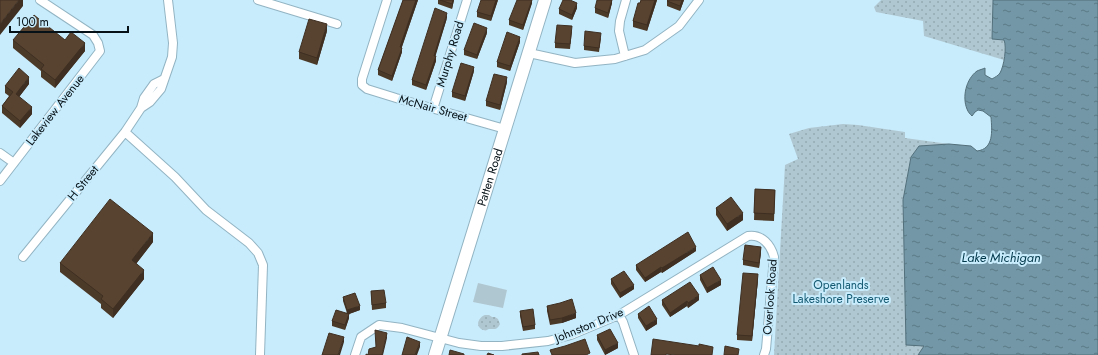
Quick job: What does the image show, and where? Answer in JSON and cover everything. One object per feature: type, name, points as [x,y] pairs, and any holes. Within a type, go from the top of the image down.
[{"type":"street","name":"Lakeview Avenue","points":[[0,181],[100,51],[98,43],[93,35],[40,0]]},
{"type":"street","name":"H Street","points":[[23,257],[125,132],[141,108],[144,98],[154,84],[164,79],[172,57],[173,43],[168,0]]},
{"type":"street","points":[[258,0],[337,24]]},
{"type":"street","name":"McNair Street","points":[[387,0],[362,79],[362,85],[367,89],[505,129]]},
{"type":"street","name":"Murphy Road","points":[[433,109],[467,0]]},
{"type":"street","name":"Patten Road","points":[[435,355],[546,0]]},
{"type":"street","points":[[625,56],[619,31],[620,20],[626,0]]},
{"type":"street","points":[[529,53],[575,63],[615,59],[645,50],[679,26],[699,0]]},
{"type":"street","points":[[125,132],[175,177],[206,210],[249,242],[258,253],[263,265],[260,355]]},
{"type":"street","points":[[0,153],[14,163]]},
{"type":"street","name":"Johnston Drive","points":[[355,355],[361,337],[379,325],[402,328],[459,343],[481,346],[502,346],[548,341],[571,335],[619,315],[748,236],[759,236],[766,242]]},
{"type":"street","name":"Overlook Road","points":[[764,355],[766,349],[774,257],[770,246],[766,242]]},
{"type":"street","points":[[619,315],[623,322],[634,355]]},
{"type":"green space","points":[[881,0],[993,0],[992,39],[1004,40],[1006,49],[1004,60],[924,36],[923,21],[876,12],[874,7]]},
{"type":"green space","name":"Openlands Lakeshore Preserve","points":[[843,124],[905,132],[905,138],[949,144],[919,146],[911,157],[903,200],[906,344],[924,346],[918,355],[774,355],[785,165],[798,159],[789,134],[809,128]]},
{"type":"green space","points":[[478,283],[507,290],[503,308],[473,302]]},
{"type":"green space","points":[[485,315],[498,319],[500,324],[496,329],[483,330],[480,328],[478,322]]},
{"type":"water","name":"Lake Michigan","points":[[993,0],[1098,0],[1098,355],[918,355],[924,346],[906,345],[903,200],[911,157],[919,146],[949,144],[971,146],[977,151],[983,150],[989,143],[991,138],[991,117],[983,111],[978,110],[972,116],[967,110],[965,94],[970,79],[977,71],[985,68],[985,75],[992,79],[999,74],[1003,66],[1005,56],[1004,40],[992,39]]},
{"type":"building","points":[[0,0],[19,0],[0,24]]},
{"type":"building","points":[[403,0],[416,0],[392,76],[378,70]]},
{"type":"building","points":[[440,0],[453,0],[452,4]]},
{"type":"building","points":[[481,0],[496,0],[491,16],[477,12]]},
{"type":"building","points":[[517,0],[532,0],[523,25],[509,20]]},
{"type":"building","points":[[563,0],[570,0],[577,3],[572,15],[559,9]]},
{"type":"building","points":[[597,0],[612,0],[608,13],[595,8]]},
{"type":"building","points":[[641,0],[655,0],[647,25],[633,21],[638,3],[640,3]]},
{"type":"building","points":[[682,0],[680,6],[667,1]]},
{"type":"building","points":[[435,8],[447,13],[434,56],[436,56],[426,85],[412,80]]},
{"type":"building","points":[[34,15],[65,40],[71,32],[85,43],[55,80],[41,69],[44,65],[13,40]]},
{"type":"building","points":[[309,19],[327,24],[317,58],[299,52]]},
{"type":"building","points":[[474,23],[487,28],[477,55],[464,50]]},
{"type":"building","points":[[557,25],[572,26],[570,44],[555,43]]},
{"type":"building","points":[[585,31],[601,33],[599,48],[584,46]]},
{"type":"building","points":[[507,32],[520,37],[510,66],[497,62]]},
{"type":"building","points":[[461,63],[474,67],[465,96],[452,92]]},
{"type":"building","points":[[19,68],[29,77],[16,94],[32,107],[20,121],[2,106],[13,92],[5,86]]},
{"type":"building","points":[[494,74],[507,77],[500,105],[486,101]]},
{"type":"building","points":[[755,189],[775,190],[774,214],[754,213]]},
{"type":"building","points":[[731,197],[743,213],[727,224],[716,208]]},
{"type":"building","points":[[110,199],[153,233],[132,260],[144,270],[113,309],[101,299],[103,296],[60,263]]},
{"type":"building","points":[[688,232],[696,247],[645,278],[636,265]]},
{"type":"building","points":[[745,245],[761,247],[759,263],[743,260]]},
{"type":"building","points":[[713,267],[721,280],[707,288],[700,275]]},
{"type":"building","points":[[624,271],[634,285],[620,293],[611,279]]},
{"type":"building","points":[[743,273],[758,274],[752,336],[737,335]]},
{"type":"building","points":[[690,282],[699,295],[688,303],[687,301],[670,313],[662,300]]},
{"type":"building","points":[[384,290],[386,303],[372,305],[371,291]]},
{"type":"building","points":[[355,293],[360,306],[347,310],[343,297]]},
{"type":"building","points":[[572,299],[576,313],[550,320],[547,306]]},
{"type":"building","points":[[649,306],[657,319],[646,326],[638,314]]},
{"type":"building","points":[[533,309],[535,325],[523,327],[520,311]]},
{"type":"building","points":[[336,310],[349,314],[345,325],[332,321]]},
{"type":"building","points":[[610,329],[618,343],[605,350],[597,335]]},
{"type":"building","points":[[375,330],[387,333],[382,355],[368,355],[369,349],[376,347]]},
{"type":"building","points":[[329,333],[344,337],[338,355],[322,355]]},
{"type":"building","points":[[407,337],[420,342],[415,355],[402,355]]},
{"type":"building","points":[[585,339],[590,353],[586,355],[552,355],[550,350],[565,346]]},
{"type":"building","points":[[653,339],[713,347],[712,355],[651,355]]},
{"type":"building","points":[[725,346],[739,349],[738,355],[724,355]]},
{"type":"building","points":[[450,350],[464,354],[464,355],[449,355]]},
{"type":"building","points":[[538,352],[539,355],[522,355],[522,354]]}]
